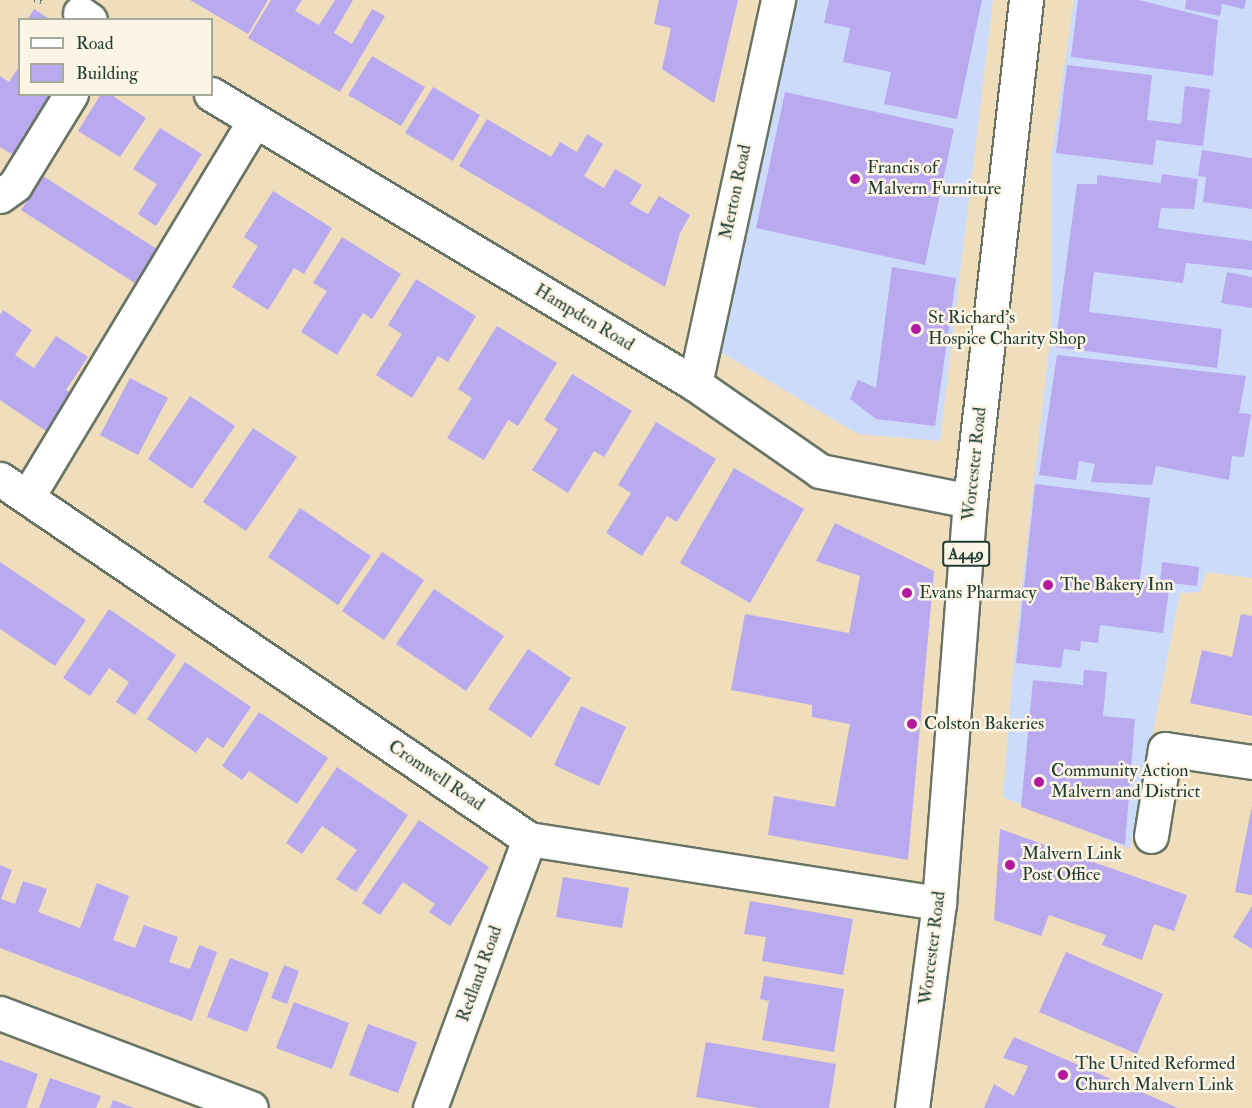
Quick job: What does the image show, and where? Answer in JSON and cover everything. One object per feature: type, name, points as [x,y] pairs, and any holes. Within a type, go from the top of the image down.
[{"type":"main road","name":"Merton Road","points":[[695,384],[778,0]]},
{"type":"main road","name":"Worcester Road","points":[[912,1108],[939,903],[970,501],[1026,0]]},
{"type":"main road","name":"Hampden Road","points":[[213,95],[695,384],[820,471],[970,501]]},
{"type":"main road","points":[[0,196],[15,185],[70,96]]},
{"type":"main road","points":[[28,496],[254,121]]},
{"type":"main road","name":"Cromwell Road","points":[[0,479],[529,839],[939,903]]},
{"type":"main road","points":[[1151,836],[1165,749],[1252,762]]},
{"type":"main road","name":"Redland Road","points":[[430,1108],[529,839]]},
{"type":"main road","points":[[0,1013],[250,1108]]},
{"type":"shaded area","points":[[797,0],[993,0],[940,441],[858,434],[719,351]]},
{"type":"shaded area","points":[[1074,0],[1252,0],[1252,578],[1206,572],[1200,592],[1180,593],[1130,849],[1003,797],[1014,657],[1052,323],[1052,152]]},
{"type":"building","points":[[190,0],[268,0],[248,34]]},
{"type":"building","points":[[271,0],[302,0],[295,11],[319,25],[335,0],[353,0],[334,33],[352,44],[372,9],[385,16],[340,92],[248,38]]},
{"type":"building","points":[[659,0],[738,0],[714,103],[662,69],[671,28],[654,24]]},
{"type":"building","points":[[829,0],[982,0],[957,119],[884,104],[891,72],[843,62],[850,28],[824,23]]},
{"type":"building","points":[[1078,0],[1139,0],[1218,20],[1213,76],[1071,57]]},
{"type":"building","points":[[1186,0],[1246,0],[1244,9],[1222,4],[1220,16],[1185,9]]},
{"type":"building","points":[[34,9],[48,18],[28,18]]},
{"type":"building","points":[[372,56],[425,87],[401,126],[348,95]]},
{"type":"building","points":[[1067,65],[1152,75],[1147,120],[1181,124],[1185,86],[1210,89],[1203,146],[1156,140],[1153,165],[1056,153]]},
{"type":"building","points":[[18,68],[18,96],[58,96],[18,158],[0,147],[0,76],[9,82]]},
{"type":"building","points":[[433,87],[480,115],[453,161],[405,133]]},
{"type":"building","name":"Francis of Malvern Furniture","points":[[785,92],[954,129],[925,265],[756,228]]},
{"type":"building","points":[[100,96],[113,96],[146,118],[120,157],[78,131]]},
{"type":"building","points":[[487,119],[551,157],[560,142],[577,152],[587,134],[603,144],[584,176],[604,188],[615,169],[642,185],[630,204],[648,214],[659,196],[690,215],[680,233],[665,287],[459,166]]},
{"type":"building","points":[[160,128],[202,154],[156,226],[138,214],[157,184],[133,169]]},
{"type":"building","points":[[1202,150],[1252,158],[1252,209],[1203,202],[1206,177],[1198,176]]},
{"type":"building","points":[[1162,174],[1198,179],[1194,209],[1161,208],[1158,228],[1252,241],[1252,270],[1186,263],[1183,283],[1094,272],[1089,312],[1222,329],[1217,368],[1055,347],[1077,184],[1097,184],[1097,175],[1161,183]]},
{"type":"building","points":[[43,176],[166,255],[144,289],[21,210]]},
{"type":"building","points":[[273,191],[332,228],[304,274],[294,268],[268,310],[232,287],[258,246],[244,237]]},
{"type":"building","points":[[342,237],[401,274],[372,319],[363,313],[337,355],[301,332],[327,291],[313,283]]},
{"type":"building","name":"St Richard's Hospice Charity Shop","points":[[892,267],[956,278],[935,426],[876,419],[850,399],[858,380],[876,388]]},
{"type":"building","points":[[1227,272],[1252,277],[1252,308],[1221,303]]},
{"type":"building","points":[[416,279],[476,316],[448,362],[438,356],[412,398],[376,375],[402,334],[388,325]]},
{"type":"building","points":[[3,310],[32,330],[15,355],[34,368],[56,336],[88,357],[66,390],[75,395],[49,433],[0,400],[0,315]]},
{"type":"building","points":[[497,326],[557,363],[518,426],[508,420],[484,460],[447,438],[472,398],[458,389]]},
{"type":"building","points":[[1057,355],[1246,376],[1239,413],[1251,414],[1244,457],[1232,456],[1229,480],[1156,466],[1152,485],[1091,482],[1095,464],[1079,461],[1076,480],[1039,475]]},
{"type":"building","points":[[572,374],[632,411],[604,457],[594,451],[568,493],[532,470],[558,429],[544,420]]},
{"type":"building","points":[[130,378],[168,398],[138,455],[100,435]]},
{"type":"building","points":[[190,396],[235,426],[192,489],[148,459]]},
{"type":"building","points":[[656,422],[716,459],[677,522],[667,516],[642,556],[606,533],[631,493],[618,485]]},
{"type":"building","points":[[253,428],[297,457],[246,531],[203,502]]},
{"type":"building","points":[[734,468],[804,509],[750,603],[680,563]]},
{"type":"building","points":[[1035,484],[1150,498],[1140,579],[1160,582],[1162,562],[1199,567],[1197,586],[1170,583],[1163,633],[1100,625],[1098,643],[1081,641],[1080,651],[1064,649],[1061,668],[1016,663]]},
{"type":"building","points":[[300,508],[371,556],[338,605],[268,557]]},
{"type":"building","points":[[835,523],[934,571],[908,860],[768,835],[774,796],[835,807],[850,724],[812,717],[812,705],[731,690],[745,614],[849,633],[860,576],[816,561]]},
{"type":"building","points":[[382,552],[424,580],[384,640],[342,611]]},
{"type":"building","points":[[0,562],[86,620],[55,666],[0,629]]},
{"type":"building","points":[[434,589],[504,636],[466,691],[396,644]]},
{"type":"building","points":[[109,609],[176,655],[135,715],[116,702],[129,682],[109,668],[90,696],[63,678]]},
{"type":"building","points":[[1241,614],[1252,616],[1252,716],[1190,703],[1202,650],[1232,657]]},
{"type":"building","points":[[528,649],[571,678],[531,738],[488,709]]},
{"type":"building","points":[[185,662],[251,707],[223,748],[207,737],[196,753],[147,719]]},
{"type":"building","points":[[1084,670],[1107,672],[1103,716],[1135,719],[1125,845],[1021,807],[1033,680],[1083,685]]},
{"type":"building","points":[[581,706],[626,727],[599,786],[554,765]]},
{"type":"building","points":[[259,712],[328,758],[297,804],[249,771],[242,780],[222,766]]},
{"type":"building","points":[[337,767],[408,815],[356,892],[336,879],[357,850],[322,826],[302,854],[286,843]]},
{"type":"building","points":[[1252,805],[1252,895],[1235,892]]},
{"type":"building","points":[[419,820],[489,867],[450,926],[429,912],[435,904],[403,882],[380,915],[362,903]]},
{"type":"building","points":[[1000,829],[1187,895],[1174,931],[1154,924],[1142,960],[1102,945],[1106,935],[1049,915],[1041,936],[994,920]]},
{"type":"building","points":[[0,865],[12,870],[1,899],[15,904],[23,881],[47,889],[38,912],[80,928],[97,883],[129,896],[113,940],[135,948],[144,925],[178,937],[169,962],[190,969],[199,945],[217,952],[192,1021],[0,948]]},
{"type":"building","points":[[563,877],[629,888],[622,928],[556,917]]},
{"type":"building","points":[[750,901],[853,919],[843,975],[762,961],[766,937],[744,934]]},
{"type":"building","points":[[1252,906],[1252,949],[1233,937]]},
{"type":"building","points":[[1066,952],[1163,994],[1137,1054],[1039,1012]]},
{"type":"building","points":[[230,958],[269,973],[247,1032],[207,1017]]},
{"type":"building","points":[[284,965],[299,971],[287,1004],[271,998]]},
{"type":"building","points":[[764,976],[844,989],[834,1052],[762,1040],[769,1001],[760,999]]},
{"type":"building","points":[[294,1002],[349,1023],[332,1069],[276,1048]]},
{"type":"building","points":[[368,1024],[417,1042],[398,1093],[349,1075]]},
{"type":"building","name":"The United Reformed Church Malvern Link","points":[[1014,1037],[1178,1108],[984,1108],[994,1084],[1014,1096],[1028,1066],[1003,1058]]},
{"type":"building","points":[[706,1042],[836,1064],[829,1108],[759,1108],[696,1097]]},
{"type":"building","points":[[0,1060],[38,1074],[26,1108],[0,1108]]},
{"type":"building","points":[[50,1078],[101,1096],[96,1108],[39,1108]]},
{"type":"building","points":[[113,1100],[134,1108],[110,1108]]},
{"type":"place","name":"Francis of Malvern Furniture","points":[[855,179]]},
{"type":"place","name":"St Richard's Hospice Charity Shop","points":[[916,329]]},
{"type":"place","name":"The Bakery Inn","points":[[1048,585]]},
{"type":"place","name":"Evans Pharmacy","points":[[907,593]]},
{"type":"place","name":"Colston Bakeries","points":[[912,724]]},
{"type":"place","name":"Community Action Malvern and District","points":[[1039,782]]},
{"type":"place","name":"Malvern Link Post Office","points":[[1010,865]]},
{"type":"place","name":"The United Reformed Church Malvern Link","points":[[1063,1075]]}]
